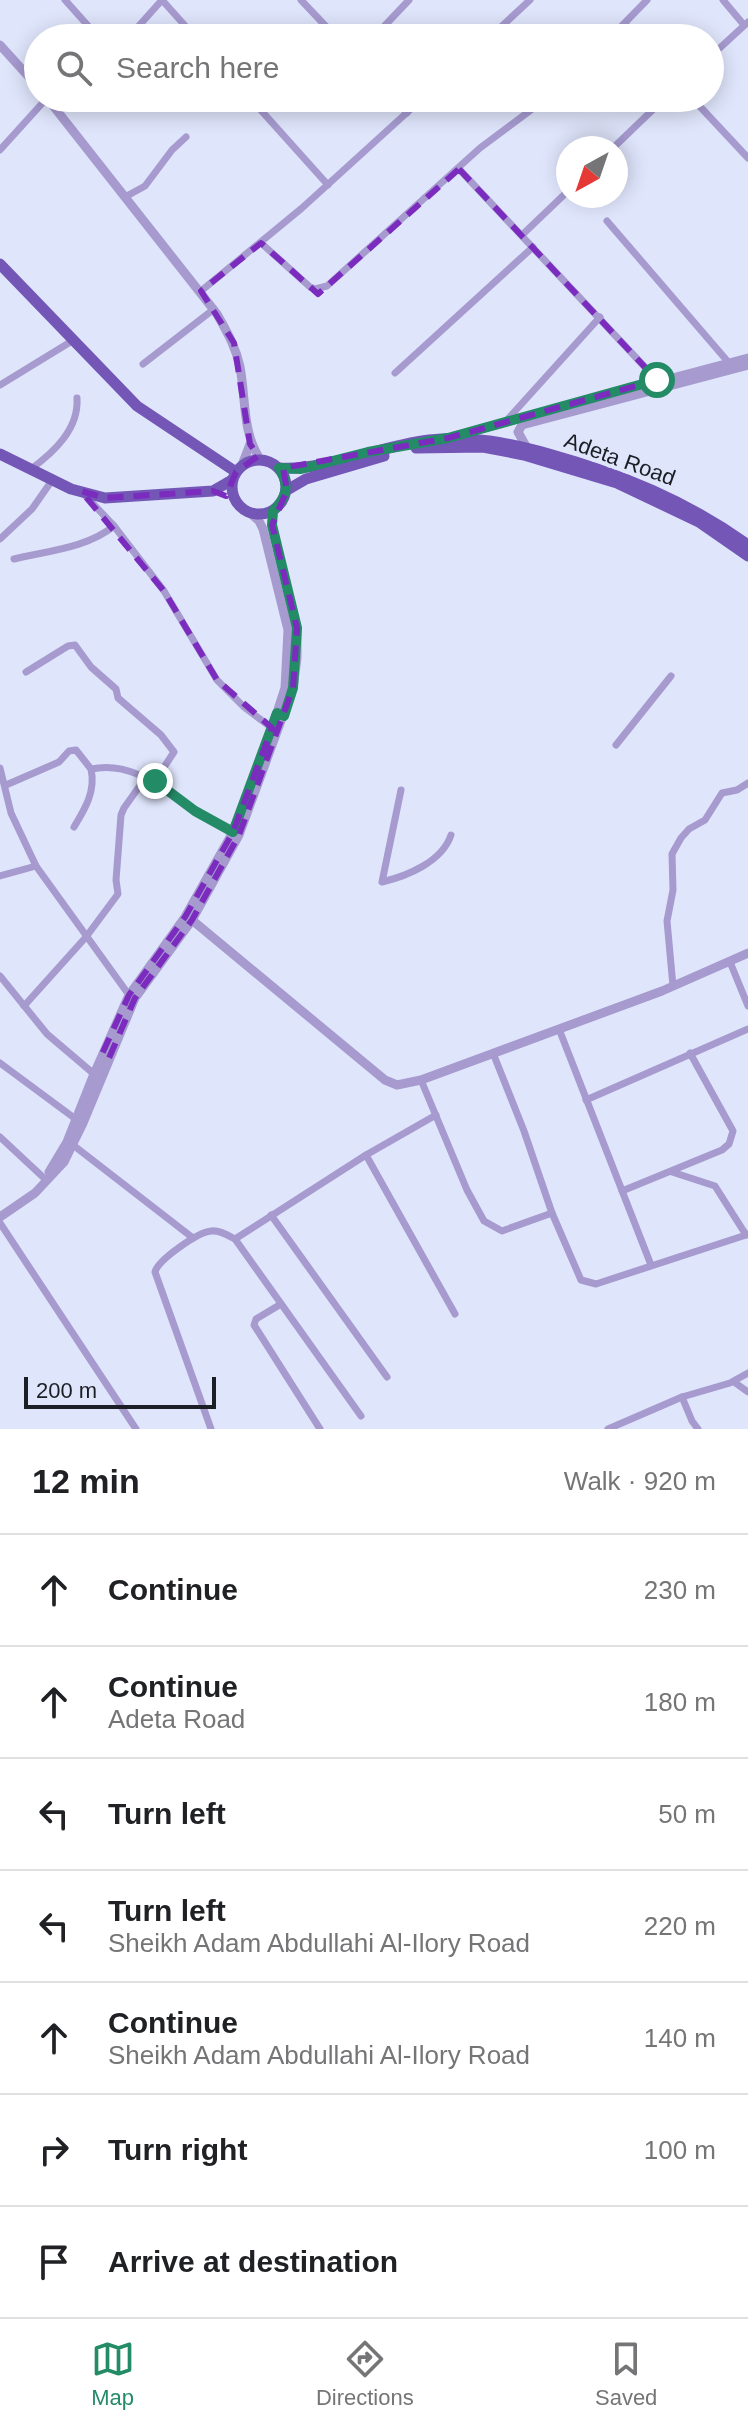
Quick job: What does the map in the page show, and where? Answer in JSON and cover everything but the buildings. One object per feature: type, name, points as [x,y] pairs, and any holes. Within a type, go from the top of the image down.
[{"type":"main road","points":[[0,264],[137,406],[237,473]]},
{"type":"main road","name":"Adeta Road","points":[[279,468],[301,469],[368,452],[448,438],[477,439],[527,448],[619,475],[669,502],[748,556]]},
{"type":"main road","name":"Adeta Road","points":[[287,490],[306,479],[412,449],[483,447],[524,455],[617,483],[698,512],[748,545]]},
{"type":"main road","points":[[0,454],[71,489],[113,499],[213,491],[234,499],[250,513],[261,514],[273,511],[282,502],[287,490],[285,477],[279,468],[260,459],[213,491]]},
{"type":"main road","points":[[234,499],[237,473]]},
{"type":"street","points":[[65,0],[86,24]]},
{"type":"street","points":[[141,24],[162,0],[183,24]]},
{"type":"street","points":[[301,0],[324,24]]},
{"type":"street","points":[[386,24],[409,0]]},
{"type":"street","points":[[504,24],[530,0]]},
{"type":"street","points":[[625,24],[647,0]]},
{"type":"street","points":[[723,0],[746,23],[724,44]]},
{"type":"street","points":[[0,45],[24,72]]},
{"type":"street","points":[[0,150],[40,112]]},
{"type":"street","points":[[59,112],[201,291],[234,343],[250,444],[260,459]]},
{"type":"street","points":[[263,112],[328,185]]},
{"type":"street","points":[[261,243],[310,287],[322,289],[480,148],[528,112]]},
{"type":"street","points":[[625,136],[650,112]]},
{"type":"street","points":[[705,112],[748,158]]},
{"type":"street","points":[[201,291],[261,243],[407,113]]},
{"type":"street","points":[[125,197],[145,186],[186,137]]},
{"type":"street","points":[[459,169],[657,380]]},
{"type":"street","points":[[522,235],[556,202]]},
{"type":"street","points":[[607,221],[729,363]]},
{"type":"street","points":[[395,373],[533,247]]},
{"type":"street","points":[[143,364],[214,309]]},
{"type":"street","points":[[507,420],[600,317]]},
{"type":"street","points":[[0,385],[72,341]]},
{"type":"street","points":[[448,438],[748,358]]},
{"type":"street","points":[[527,448],[518,432],[522,425],[748,365]]},
{"type":"street","points":[[31,469],[65,439],[78,412],[77,398]]},
{"type":"street","points":[[237,473],[250,444]]},
{"type":"street","points":[[0,539],[32,509],[53,479]]},
{"type":"street","points":[[81,491],[87,501],[114,526],[164,591],[217,680],[244,707],[272,728]]},
{"type":"street","points":[[0,1210],[44,1178],[67,1142],[94,1074],[135,998],[192,920],[239,835],[293,688],[297,628],[272,525],[273,511]]},
{"type":"street","points":[[136,1429],[0,1220],[48,1182],[64,1162],[129,995],[185,917],[233,832],[272,728],[281,714],[288,630],[263,529],[250,513]]},
{"type":"street","points":[[14,559],[70,547],[103,536],[114,526]]},
{"type":"street","points":[[26,672],[68,646],[75,645],[91,667],[116,689],[118,698],[161,735],[174,752],[155,781]]},
{"type":"street","points":[[616,745],[671,676]]},
{"type":"street","points":[[6,785],[59,762],[69,751],[76,750],[91,769],[93,781],[90,796],[74,827]]},
{"type":"street","points":[[0,768],[11,813],[36,866],[129,995]]},
{"type":"street","points":[[91,769],[111,769],[146,777],[195,811],[233,832]]},
{"type":"street","points":[[24,1006],[86,937],[118,894],[116,880],[121,815],[146,777]]},
{"type":"street","points":[[673,986],[667,921],[673,890],[672,854],[689,829],[705,820],[722,793],[737,790],[748,783]]},
{"type":"street","points":[[401,790],[382,882],[398,878],[431,860],[442,851],[451,835]]},
{"type":"street","points":[[0,876],[36,866]]},
{"type":"street","points":[[192,920],[385,1080],[397,1085],[421,1080],[559,1029],[673,986],[748,953]]},
{"type":"street","points":[[730,962],[748,1006]]},
{"type":"street","points":[[0,976],[47,1034],[94,1074]]},
{"type":"street","points":[[559,1029],[651,1265]]},
{"type":"street","points":[[586,1100],[748,1029]]},
{"type":"street","points":[[493,1053],[552,1213],[585,1283],[596,1284],[747,1234],[715,1186],[672,1172]]},
{"type":"street","points":[[622,1191],[722,1150],[733,1136],[690,1053]]},
{"type":"street","points":[[0,1063],[77,1120]]},
{"type":"street","points":[[421,1080],[467,1190],[484,1221],[502,1231],[552,1213]]},
{"type":"street","points":[[235,1239],[366,1155],[436,1115]]},
{"type":"street","points":[[0,1137],[44,1178]]},
{"type":"street","points":[[73,1145],[193,1238]]},
{"type":"street","points":[[366,1155],[455,1314]]},
{"type":"street","points":[[271,1215],[387,1377]]},
{"type":"street","points":[[211,1429],[155,1272],[157,1264],[193,1238],[215,1230],[235,1239],[361,1416]]},
{"type":"street","points":[[281,1304],[256,1319],[254,1325],[320,1429]]},
{"type":"street","points":[[608,1429],[682,1397],[734,1382],[748,1373]]},
{"type":"street","points":[[734,1382],[748,1392]]},
{"type":"street","points":[[682,1397],[698,1429]]},
{"type":"highlighted area","points":[[459,169],[657,380],[448,438],[283,468],[287,490],[272,525],[297,628],[293,688],[239,835],[192,920],[135,998],[109,1058],[102,1054],[129,995],[185,917],[233,832],[272,728],[217,680],[164,591],[81,491],[105,498],[213,491],[226,496],[236,472],[258,456],[250,444],[234,343],[201,291],[261,243],[318,294]]},
{"type":"route","points":[[155,781],[195,811],[233,832],[277,713],[284,716],[293,688],[297,628],[272,525],[273,511],[282,502],[287,490],[285,477],[279,468],[301,469],[411,442],[448,438],[657,380]]}]
